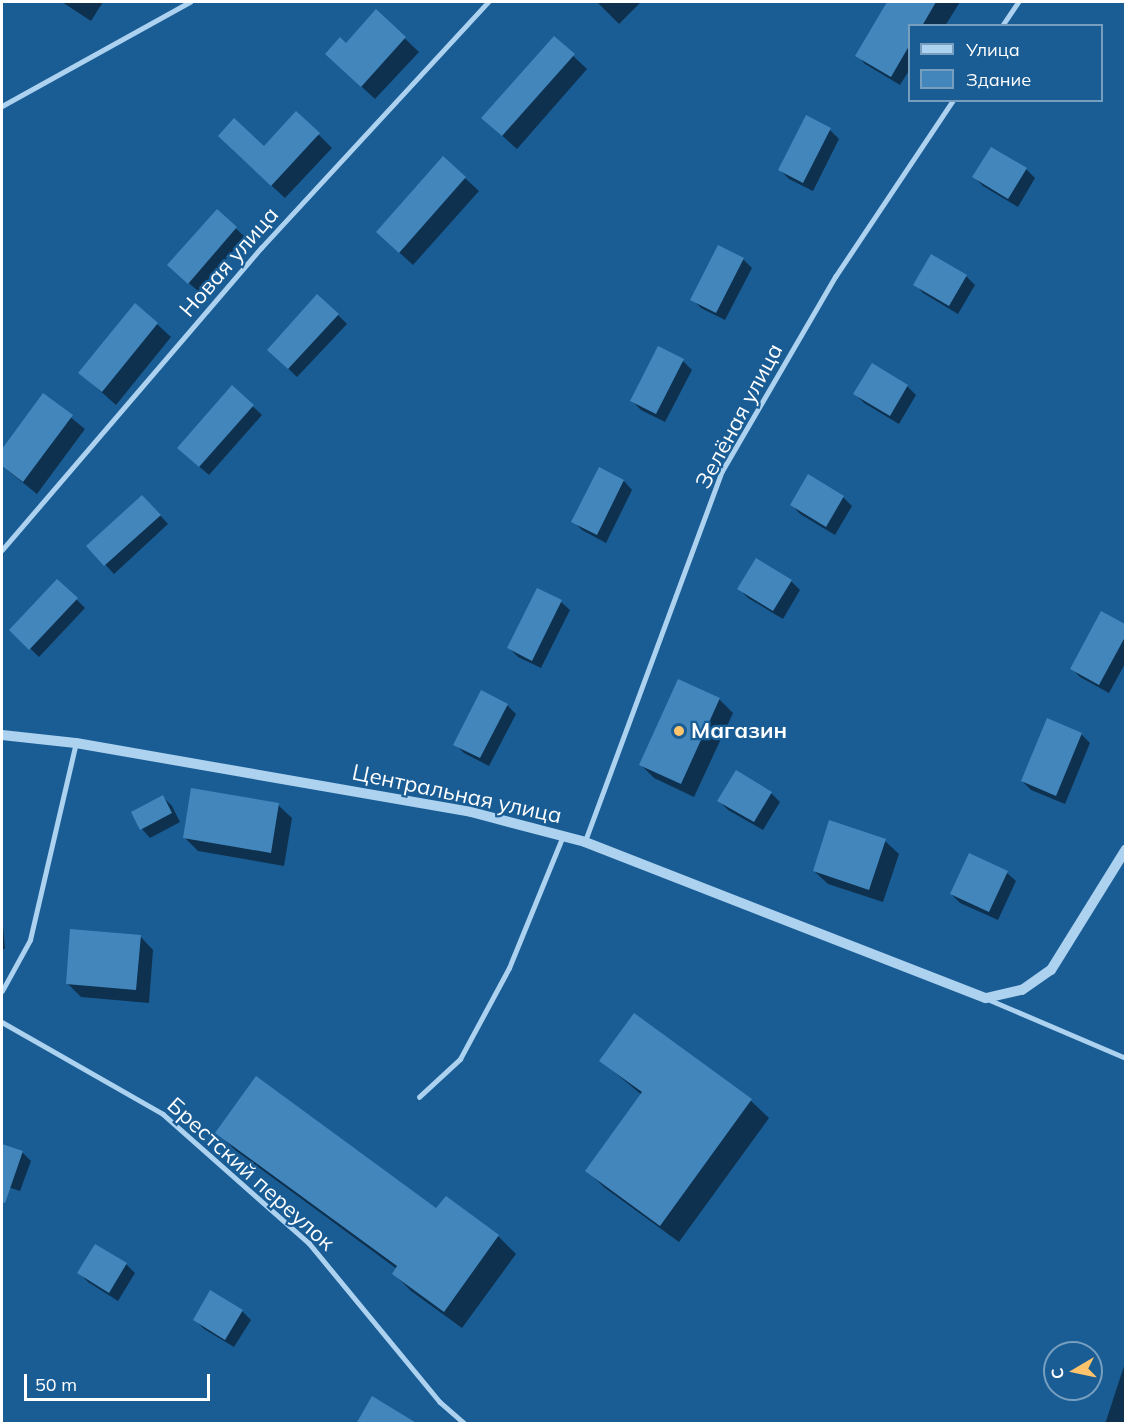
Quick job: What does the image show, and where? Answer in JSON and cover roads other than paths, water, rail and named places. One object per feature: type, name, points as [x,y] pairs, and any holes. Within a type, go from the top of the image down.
[{"type":"street","name":"Центральная улица","points":[[2,735],[76,743],[471,812],[563,836],[585,842],[986,998]]},
{"type":"street","points":[[986,998],[1022,990],[1051,970],[1125,849]]},
{"type":"lane","points":[[2,106],[190,2]]},
{"type":"lane","name":"Новая улица","points":[[2,550],[261,248],[489,2]]},
{"type":"lane","points":[[1003,24],[1018,2]]},
{"type":"lane","name":"Зелёная улица","points":[[585,842],[722,471],[835,277],[952,102]]},
{"type":"lane","points":[[2,991],[30,940],[76,743]]},
{"type":"lane","points":[[419,1097],[460,1059],[509,968],[563,836]]},
{"type":"lane","points":[[986,998],[1125,1058]]},
{"type":"lane","name":"Брестский переулок","points":[[2,1022],[164,1113],[309,1243],[440,1402],[465,1424]]},
{"type":"place","name":"Магазин","points":[[679,731]]}]
